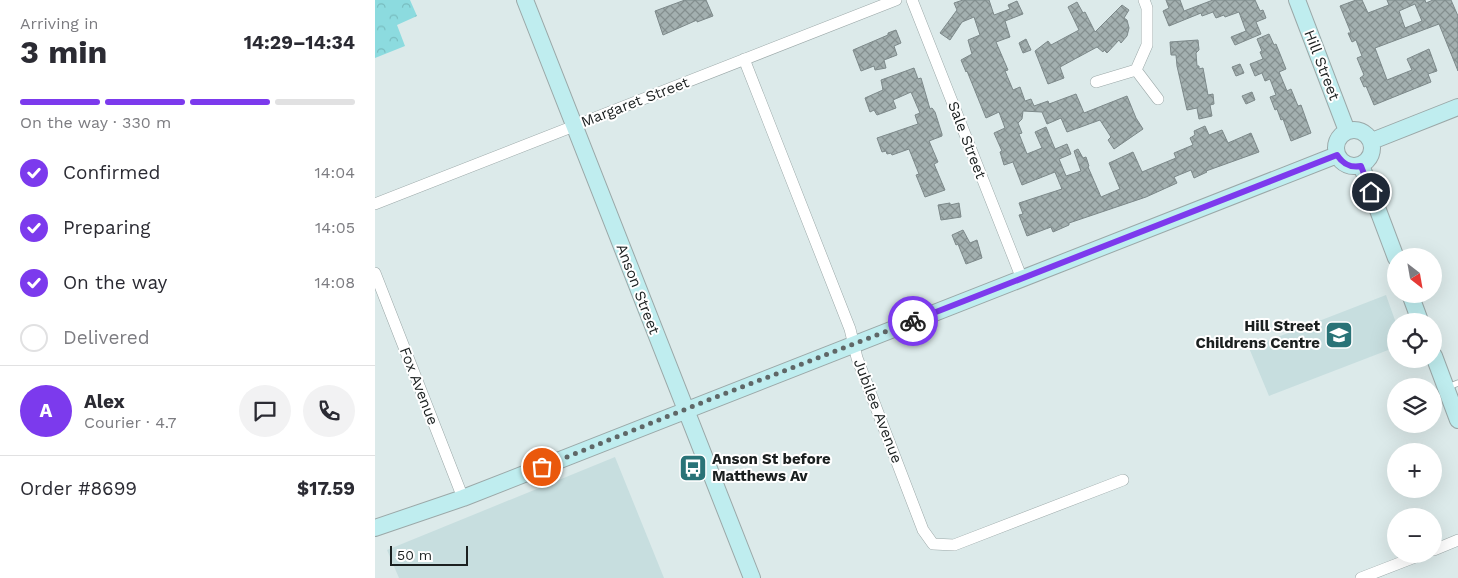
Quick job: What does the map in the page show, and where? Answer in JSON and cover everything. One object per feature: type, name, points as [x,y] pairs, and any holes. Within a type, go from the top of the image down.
[{"type":"street","name":"Anson Street","points":[[525,0],[752,578]]},
{"type":"street","name":"Margaret Street","points":[[375,204],[896,0]]},
{"type":"street","name":"Sale Street","points":[[912,0],[1022,279]]},
{"type":"street","points":[[1096,82],[1136,70],[1147,45],[1147,8],[1144,0]]},
{"type":"street","name":"Hill Street","points":[[1297,0],[1347,131]]},
{"type":"street","name":"Jubilee Avenue","points":[[744,59],[851,329],[857,358],[920,521],[933,544],[954,545],[1123,480]]},
{"type":"street","points":[[1136,70],[1158,100]]},
{"type":"street","points":[[1372,142],[1458,107]]},
{"type":"street","points":[[1359,130],[1365,132],[1372,142],[1370,158],[1361,166],[1349,166],[1340,160],[1337,155],[1336,144],[1342,134],[1347,131],[1359,130]]},
{"type":"street","points":[[375,528],[463,498],[1337,155]]},
{"type":"street","points":[[1361,166],[1392,248]]},
{"type":"street","name":"Fox Avenue","points":[[375,273],[463,498]]},
{"type":"street","points":[[1441,368],[1452,385],[1458,420]]},
{"type":"street","points":[[1442,547],[1458,540]]},
{"type":"street","points":[[1361,578],[1400,563]]},
{"type":"shaded area","name":"Hill Street Childrens Centre","points":[[1386,295],[1387,303],[1389,303],[1392,313],[1387,313],[1387,350],[1269,396],[1249,348]]},
{"type":"shaded area","points":[[615,457],[664,578],[399,578],[387,550]]},
{"type":"green space","points":[[375,0],[410,0],[417,16],[397,25],[405,46],[375,58]]},
{"type":"building","points":[[685,0],[706,0],[713,16],[697,22],[697,20],[663,35],[655,11]]},
{"type":"building","points":[[963,0],[989,0],[994,15],[1010,9],[1008,5],[1017,1],[1023,14],[1005,21],[1010,37],[996,42],[1008,70],[1005,71],[1013,90],[1020,87],[1025,101],[1031,99],[1034,106],[1048,101],[1049,104],[1076,94],[1084,113],[1127,96],[1143,129],[1114,149],[1108,140],[1111,137],[1100,120],[1067,132],[1061,118],[1047,124],[1042,112],[1023,111],[1022,119],[1018,123],[1022,133],[1019,134],[1027,154],[1042,148],[1035,132],[1046,127],[1055,149],[1067,144],[1071,154],[1059,159],[1066,176],[1081,171],[1074,151],[1078,149],[1083,158],[1086,157],[1088,167],[1101,197],[1120,189],[1109,163],[1133,152],[1142,172],[1176,158],[1174,153],[1193,145],[1190,138],[1195,135],[1194,131],[1205,126],[1209,135],[1222,130],[1228,143],[1251,133],[1259,152],[1206,171],[1194,178],[1191,170],[1174,177],[1177,183],[1146,197],[1069,223],[1069,225],[1053,232],[1051,227],[1027,236],[1019,215],[1023,214],[1019,203],[1062,189],[1055,172],[1022,185],[1013,162],[1004,165],[1000,152],[1002,151],[994,133],[1005,128],[999,112],[986,118],[961,60],[972,54],[968,40],[980,35],[974,17],[962,22],[950,40],[940,33],[957,10],[954,3]]},
{"type":"building","points":[[1166,0],[1180,0],[1184,11],[1213,0],[1255,0],[1260,11],[1263,10],[1266,18],[1256,22],[1261,34],[1235,45],[1231,37],[1246,31],[1239,12],[1216,18],[1213,12],[1202,16],[1201,13],[1169,26],[1163,11],[1169,8]]},
{"type":"building","points":[[1356,0],[1362,0],[1368,13],[1389,5],[1387,0],[1425,0],[1426,3],[1433,0],[1451,0],[1458,16],[1458,71],[1439,24],[1375,48],[1387,80],[1412,70],[1407,59],[1429,49],[1437,71],[1428,74],[1431,82],[1374,105],[1366,86],[1364,87],[1360,78],[1364,75],[1357,58],[1362,56],[1356,40],[1352,42],[1348,33],[1351,33],[1340,6]],"holes":[[[1415,4],[1422,21],[1405,28],[1399,11]]]},
{"type":"building","points":[[1077,2],[1083,13],[1085,12],[1095,32],[1122,5],[1129,10],[1124,18],[1127,20],[1129,28],[1127,36],[1121,43],[1119,40],[1107,53],[1097,47],[1060,67],[1064,78],[1048,84],[1035,51],[1048,41],[1051,45],[1079,30],[1068,7]]},
{"type":"building","points":[[896,30],[901,43],[894,46],[897,55],[884,60],[886,68],[875,70],[874,66],[861,71],[853,50]]},
{"type":"building","points":[[1269,34],[1274,45],[1276,44],[1286,69],[1279,72],[1287,91],[1291,89],[1298,106],[1301,105],[1311,133],[1291,141],[1283,119],[1281,120],[1277,109],[1275,110],[1270,97],[1276,95],[1270,79],[1265,81],[1262,73],[1255,76],[1250,64],[1263,59],[1257,39]]},
{"type":"building","points":[[1026,39],[1031,50],[1023,53],[1019,43]]},
{"type":"building","points":[[1198,40],[1197,66],[1199,66],[1199,69],[1203,68],[1208,95],[1213,94],[1214,104],[1210,105],[1212,116],[1199,119],[1197,108],[1187,110],[1176,55],[1171,55],[1170,42]]},
{"type":"building","points":[[1240,64],[1244,73],[1236,76],[1232,67]]},
{"type":"building","points":[[914,68],[918,79],[921,78],[930,109],[932,108],[935,112],[942,134],[942,136],[929,141],[938,162],[934,164],[945,190],[925,197],[916,175],[919,174],[909,149],[892,155],[891,153],[887,154],[886,151],[882,152],[877,138],[918,124],[915,115],[920,113],[911,92],[893,100],[896,108],[877,115],[874,110],[870,112],[865,98],[883,90],[881,80]]},
{"type":"building","points":[[1252,92],[1255,100],[1246,104],[1242,96]]},
{"type":"building","points":[[950,203],[950,205],[959,203],[961,217],[941,220],[938,205]]},
{"type":"building","points":[[963,230],[970,243],[977,240],[982,258],[966,264],[952,235]]},
{"type":"way so far","points":[[542,467],[913,321]]},
{"type":"place","name":"Hill Street Childrens Centre","points":[[1339,335]]},
{"type":"place","name":"Anson St before Matthews Av","points":[[693,468]]},
{"type":"route","points":[[913,321],[1337,155],[1344,164],[1355,167],[1361,166],[1371,192]]}]
